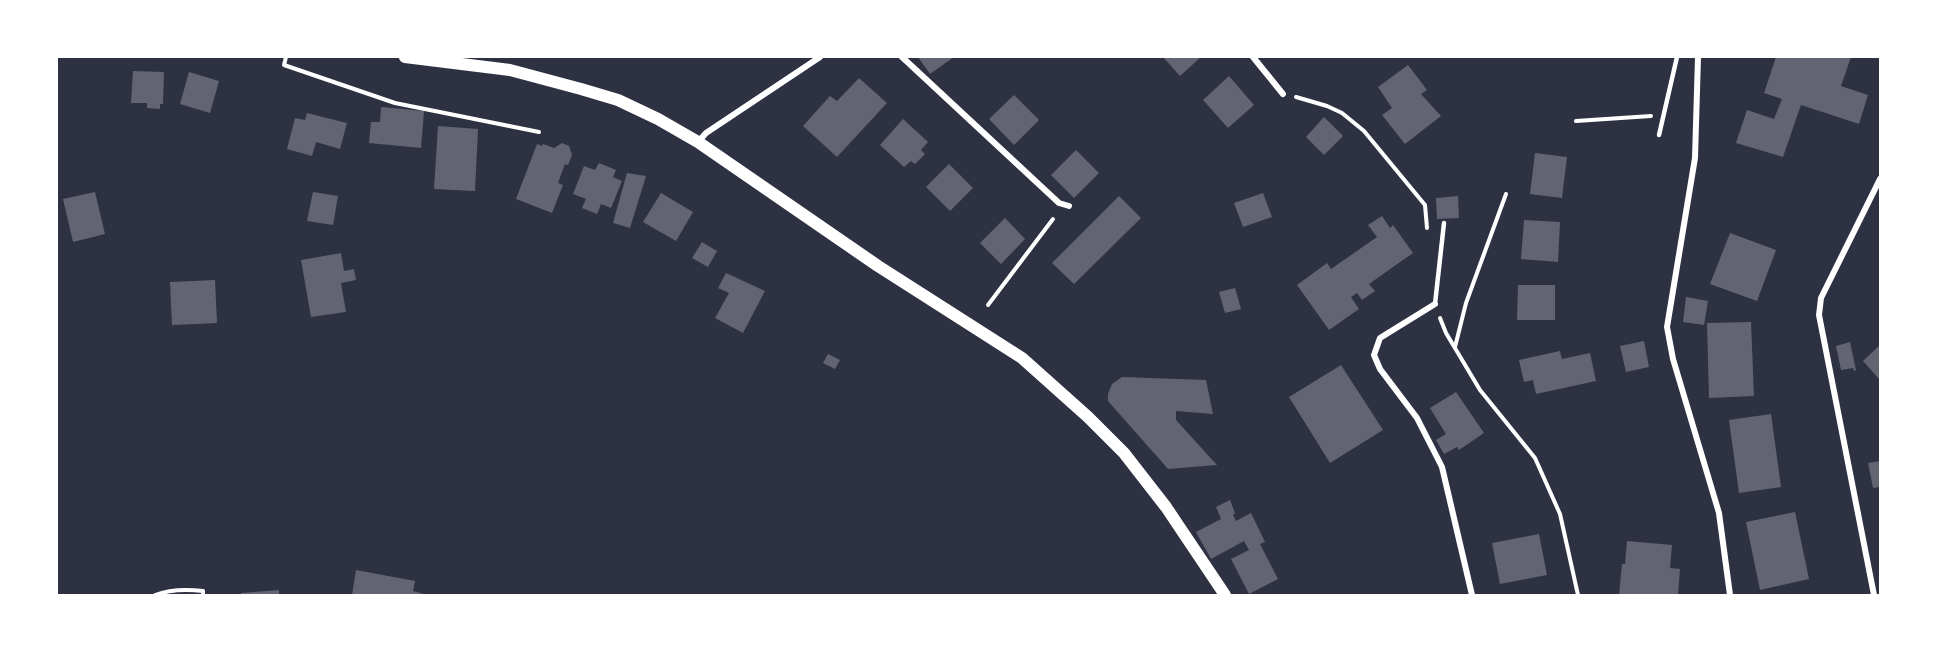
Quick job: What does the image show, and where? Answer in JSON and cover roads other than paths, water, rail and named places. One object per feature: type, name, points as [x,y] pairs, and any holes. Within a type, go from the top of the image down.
[{"type":"main road","points":[[405,57],[510,70],[581,89],[618,100],[698,142],[878,266],[1022,358],[1088,417],[1124,453],[1152,489],[1225,595]]},
{"type":"street","points":[[698,142],[706,133],[820,57]]},
{"type":"street","points":[[902,57],[1059,203],[1069,206]]},
{"type":"street","points":[[1253,57],[1283,94]]},
{"type":"street","points":[[1698,57],[1695,158],[1667,327],[1679,378],[1719,513],[1730,595]]},
{"type":"street","points":[[1874,595],[1819,315],[1821,298],[1880,179]]},
{"type":"street","points":[[1435,304],[1380,338],[1374,355],[1380,369],[1417,418],[1442,467],[1472,595]]},
{"type":"lane","points":[[1659,135],[1677,57]]},
{"type":"lane","points":[[1435,304],[1444,222]]}]
